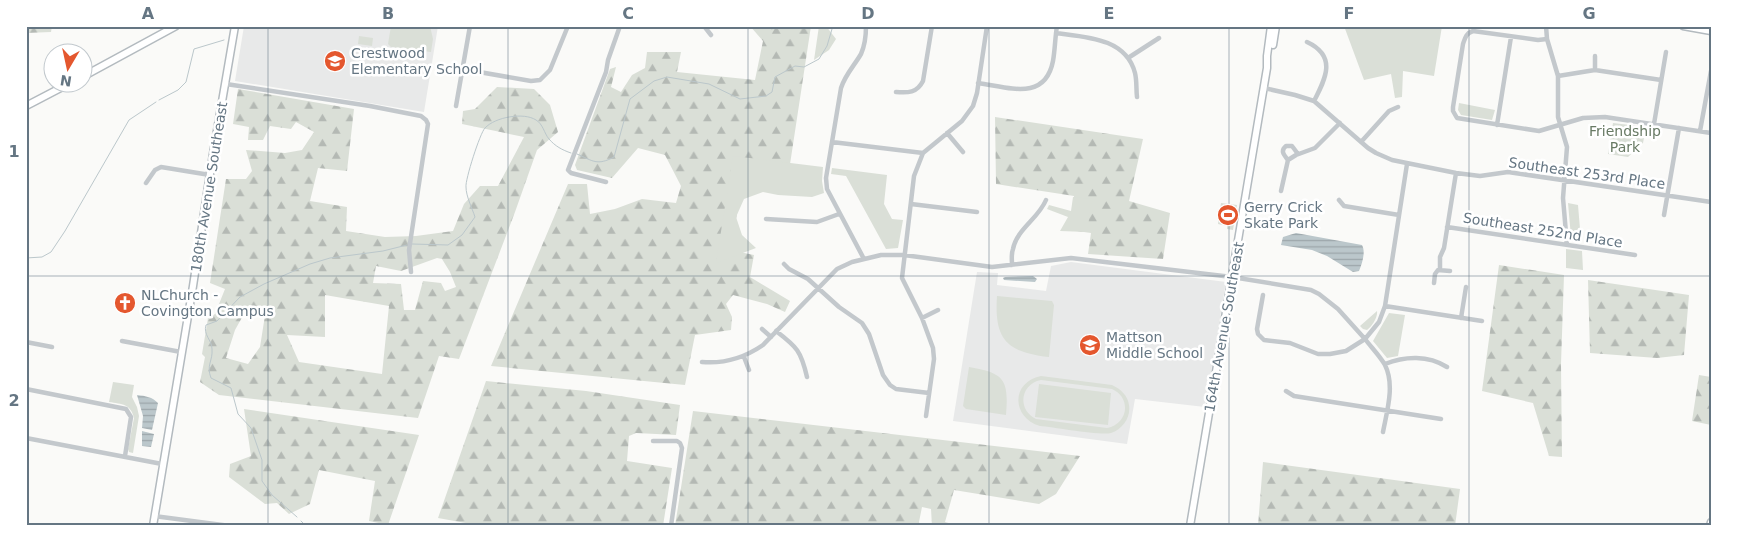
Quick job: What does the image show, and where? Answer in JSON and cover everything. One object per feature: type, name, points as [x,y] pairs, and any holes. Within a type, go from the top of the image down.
[{"type":"street","points":[[92,72],[176,26]]},
{"type":"street","name":"180th Avenue Southeast","points":[[153,526],[235,26]]},
{"type":"street","points":[[456,106],[470,26]]},
{"type":"street","points":[[606,182],[571,173],[568,170],[606,72],[608,60],[620,26]]},
{"type":"street","points":[[704,26],[711,35]]},
{"type":"street","points":[[864,258],[839,214],[826,183],[841,88],[846,75],[861,53],[866,26]]},
{"type":"street","points":[[896,92],[909,93],[921,85],[932,26]]},
{"type":"street","points":[[926,416],[934,352],[922,318],[902,281],[914,176],[923,153],[962,121],[973,106],[987,26]]},
{"type":"street","points":[[978,83],[1026,89],[1034,88],[1041,84],[1046,80],[1050,72],[1058,26]]},
{"type":"street","name":"164th Avenue Southeast","points":[[1190,526],[1264,88],[1271,26]]},
{"type":"street","name":"164th Avenue Southeast","points":[[1267,68],[1276,26]]},
{"type":"street","points":[[1546,26],[1547,39],[1558,76],[1558,117],[1568,147],[1563,198],[1567,245]]},
{"type":"street","points":[[1683,26],[1711,31]]},
{"type":"street","points":[[462,69],[531,81],[542,79],[550,70],[566,27]]},
{"type":"street","points":[[1056,32],[1093,38],[1120,49],[1128,58],[1135,72],[1137,97]]},
{"type":"street","points":[[1547,39],[1538,40],[1473,32],[1466,35],[1453,107],[1455,116],[1461,120],[1534,131],[1544,130],[1583,118],[1605,117],[1711,133]]},
{"type":"street","points":[[1497,125],[1511,37]]},
{"type":"street","points":[[1128,58],[1159,38]]},
{"type":"street","points":[[1264,88],[1314,101],[1324,80],[1326,67],[1322,52],[1316,46],[1307,42]]},
{"type":"street","points":[[1654,124],[1666,52]]},
{"type":"street","points":[[1595,56],[1595,70]]},
{"type":"street","points":[[1558,76],[1595,70],[1661,80]]},
{"type":"street","points":[[1700,131],[1711,71]]},
{"type":"street","points":[[226,84],[370,106],[421,116],[426,120],[428,124],[409,250],[411,272]]},
{"type":"street","points":[[26,106],[53,92]]},
{"type":"street","name":"Southeast 253rd Place","points":[[1314,101],[1361,142],[1384,157],[1407,164],[1480,176],[1508,172],[1711,202]]},
{"type":"street","points":[[1361,142],[1389,111],[1398,107]]},
{"type":"street","points":[[1281,192],[1288,160],[1314,148],[1340,123]]},
{"type":"street","points":[[1664,215],[1678,128]]},
{"type":"street","points":[[947,133],[963,152]]},
{"type":"street","points":[[832,142],[923,153]]},
{"type":"street","points":[[1288,160],[1283,153],[1283,149],[1286,146],[1290,145],[1293,147],[1298,154]]},
{"type":"street","points":[[1263,295],[1257,329],[1258,334],[1264,340],[1290,344],[1318,354],[1335,353],[1353,348],[1365,340],[1378,324],[1385,306],[1407,164]]},
{"type":"street","points":[[146,183],[155,170],[160,168],[210,175]]},
{"type":"street","points":[[1434,282],[1436,272],[1440,269],[1440,259],[1444,248],[1456,173]]},
{"type":"street","points":[[1012,265],[1013,248],[1018,236],[1040,212],[1046,200]]},
{"type":"street","points":[[1339,200],[1344,206],[1399,215]]},
{"type":"street","points":[[911,204],[977,212]]},
{"type":"street","points":[[766,220],[817,222],[839,214]]},
{"type":"street","name":"Southeast 252nd Place","points":[[1447,227],[1635,255]]},
{"type":"street","points":[[702,362],[723,362],[744,357],[763,345],[837,269],[864,258],[881,255],[904,255],[992,266],[1071,258],[1232,277],[1311,290],[1319,294],[1338,309],[1385,364],[1390,387],[1383,432]]},
{"type":"street","points":[[784,264],[789,269],[808,279],[839,307],[862,323],[869,334],[883,376],[890,385],[896,389],[929,393]]},
{"type":"street","points":[[1440,269],[1450,271]]},
{"type":"street","points":[[1461,318],[1466,287]]},
{"type":"street","points":[[1385,306],[1482,321]]},
{"type":"street","points":[[922,318],[938,310]]},
{"type":"street","points":[[762,329],[771,336]]},
{"type":"street","points":[[776,331],[795,346],[802,358],[807,377]]},
{"type":"street","points":[[1262,346],[1264,340]]},
{"type":"street","points":[[122,341],[181,352]]},
{"type":"street","points":[[26,342],[52,347]]},
{"type":"street","points":[[744,357],[749,370]]},
{"type":"street","points":[[1385,364],[1398,359],[1412,358],[1436,362],[1447,367]]},
{"type":"street","points":[[26,388],[123,407],[129,412],[131,417],[125,456]]},
{"type":"street","points":[[1286,391],[1294,396],[1441,419]]},
{"type":"street","points":[[26,438],[162,464]]},
{"type":"street","points":[[653,441],[677,440],[682,448],[671,526]]},
{"type":"street","points":[[154,516],[230,526]]},
{"type":"shaded area","name":"Crestwood Elementary School","points":[[244,26],[438,26],[424,112],[235,81]]},
{"type":"shaded area","points":[[1296,233],[1362,245],[1364,254],[1359,271],[1353,272],[1327,256],[1312,250],[1281,245],[1283,237]]},
{"type":"shaded area","name":"Mattson Middle School","points":[[1071,262],[1226,282],[1205,407],[1135,399],[1127,444],[953,421],[977,272],[998,273],[997,285],[1046,291],[1051,266]]},
{"type":"shaded area","points":[[1033,276],[1037,279],[1035,282],[1004,280],[1003,278],[1005,277]]},
{"type":"shaded area","points":[[137,395],[149,397],[158,403],[152,430],[142,428],[143,416]]},
{"type":"shaded area","points":[[142,431],[154,434],[151,447],[142,446]]},
{"type":"green space","points":[[26,26],[52,26],[51,32],[26,33]]},
{"type":"green space","points":[[391,26],[430,26],[433,39],[431,52],[391,47],[388,44]]},
{"type":"green space","points":[[750,26],[811,26],[787,184],[742,188],[730,250],[754,255],[750,277],[790,301],[785,312],[767,304],[733,295],[726,304],[732,317],[731,330],[695,335],[685,385],[491,366],[568,184],[587,184],[590,214],[615,209],[642,199],[676,203],[681,186],[665,155],[638,148],[612,178],[577,170],[575,165],[610,69],[616,67],[611,87],[621,92],[632,75],[645,68],[647,52],[681,52],[677,72],[755,80],[763,41]]},
{"type":"green space","points":[[819,26],[826,26],[836,39],[829,50],[814,60]]},
{"type":"green space","points":[[1344,26],[1442,26],[1434,76],[1403,71],[1402,97],[1395,98],[1391,74],[1364,80]]},
{"type":"green space","points":[[359,36],[373,38],[372,46],[358,44]]},
{"type":"green space","points":[[497,87],[534,89],[550,105],[558,132],[537,150],[459,359],[439,356],[418,418],[219,395],[200,382],[205,357],[202,354],[208,318],[215,314],[225,289],[210,283],[226,179],[246,179],[252,171],[246,150],[285,153],[302,150],[314,132],[296,122],[291,129],[270,126],[263,140],[248,140],[249,127],[233,124],[238,89],[354,109],[347,171],[318,168],[310,201],[347,207],[346,231],[385,237],[416,236],[453,231],[464,204],[480,186],[498,186],[524,137],[462,124],[463,111],[475,109]],"holes":[[[437,258],[442,259],[456,287],[445,291],[441,283],[423,281],[415,310],[404,310],[401,284],[373,283],[376,266],[401,271]],[[325,295],[389,306],[382,374],[299,362],[287,335],[325,337]],[[249,305],[266,309],[260,347],[248,364],[226,358],[235,330]]]},
{"type":"green space","points":[[1459,103],[1495,110],[1492,120],[1461,115],[1458,110]]},
{"type":"green space","points":[[995,117],[1143,139],[1129,201],[1170,213],[1163,259],[1088,254],[1091,233],[1070,230],[1074,196],[996,184]]},
{"type":"green space","name":"Friendship Park","points":[[1613,123],[1646,127],[1643,143],[1628,157],[1608,154]]},
{"type":"green space","points":[[733,156],[823,167],[822,181],[824,193],[812,197],[763,192],[744,199],[736,217],[742,235],[756,248],[716,263]]},
{"type":"green space","points":[[832,168],[887,175],[884,204],[892,219],[903,220],[898,248],[886,249],[846,176],[831,174]]},
{"type":"green space","points":[[1073,197],[1092,199],[1087,232],[1060,231],[1068,217],[1047,209],[1049,205],[1071,211]]},
{"type":"green space","name":"Gerry Crick Skate Park","points":[[1221,203],[1237,205],[1233,230],[1218,224]]},
{"type":"green space","points":[[1568,203],[1578,205],[1581,241],[1574,240],[1571,237]]},
{"type":"green space","points":[[1566,249],[1582,251],[1583,270],[1566,268]]},
{"type":"green space","points":[[1499,265],[1564,275],[1561,364],[1562,457],[1549,456],[1533,403],[1482,391]]},
{"type":"green space","points":[[1588,280],[1689,295],[1684,355],[1657,358],[1590,353]]},
{"type":"green space","points":[[997,296],[1052,301],[1054,305],[1049,357],[1023,352],[1006,341],[998,323]]},
{"type":"green space","points":[[1377,311],[1376,319],[1371,326],[1367,330],[1363,329],[1360,326]]},
{"type":"green space","points":[[1389,313],[1405,315],[1398,356],[1387,358],[1373,341]]},
{"type":"green space","points":[[969,367],[990,372],[1002,380],[1006,393],[1006,415],[966,409],[963,406]]},
{"type":"green space","points":[[1699,375],[1711,377],[1711,425],[1692,421]]},
{"type":"green space","points":[[1041,376],[1112,385],[1126,396],[1129,414],[1119,429],[1106,434],[1040,426],[1030,422],[1024,415],[1018,400],[1024,385]],"holes":[[[1041,380],[1112,389],[1123,398],[1125,410],[1119,421],[1114,426],[1107,428],[1036,419],[1030,415],[1024,404],[1025,392],[1034,382]]]},
{"type":"green space","points":[[486,381],[586,391],[680,405],[676,435],[636,433],[629,436],[627,461],[672,468],[663,526],[482,526],[438,518]]},
{"type":"green space","points":[[113,382],[134,385],[132,397],[139,416],[133,453],[129,452],[128,449],[134,418],[133,413],[122,404],[109,402]]},
{"type":"green space","points":[[1039,384],[1111,393],[1108,425],[1035,417]]},
{"type":"green space","points":[[244,409],[419,435],[388,525],[369,521],[375,481],[319,470],[310,504],[289,514],[277,503],[265,504],[229,477],[230,464],[251,456]]},
{"type":"green space","points":[[693,411],[1080,456],[1056,494],[1039,504],[954,490],[945,522],[959,526],[932,526],[931,509],[922,507],[920,526],[675,526]]},
{"type":"green space","points":[[1263,462],[1460,489],[1455,526],[1258,526]]},
{"type":"waterway","points":[[768,26],[771,29],[784,26]]},
{"type":"waterway","points":[[577,154],[599,162],[614,157],[630,99],[654,81],[667,77],[709,84],[740,99],[766,96],[772,92],[775,77],[795,66],[804,67],[819,59],[827,46],[832,29],[831,26]]},
{"type":"waterway","points":[[159,100],[178,90],[186,82],[194,49],[224,40]]},
{"type":"waterway","points":[[26,258],[42,257],[51,252],[129,120],[156,102]]},
{"type":"waterway","points":[[412,244],[448,245],[462,235],[475,217],[467,194],[466,183],[480,138],[485,128],[490,124],[510,117],[524,116],[531,118],[540,124],[547,137],[554,144],[571,153]]},
{"type":"waterway","points":[[297,517],[272,495],[262,481],[262,460],[251,428],[238,414],[231,388],[211,378],[209,366],[212,349],[205,329],[206,325],[217,321],[240,297],[264,284],[310,264],[330,258],[383,251],[407,245]]},
{"type":"waterway","points":[[301,521],[306,526]]},
{"type":"place","name":"Crestwood Elementary School","points":[[335,61]]},
{"type":"place","name":"Gerry Crick Skate Park","points":[[1228,215]]},
{"type":"place","name":"NLChurch - Covington Campus","points":[[125,303]]},
{"type":"place","name":"Mattson Middle School","points":[[1090,345]]}]
